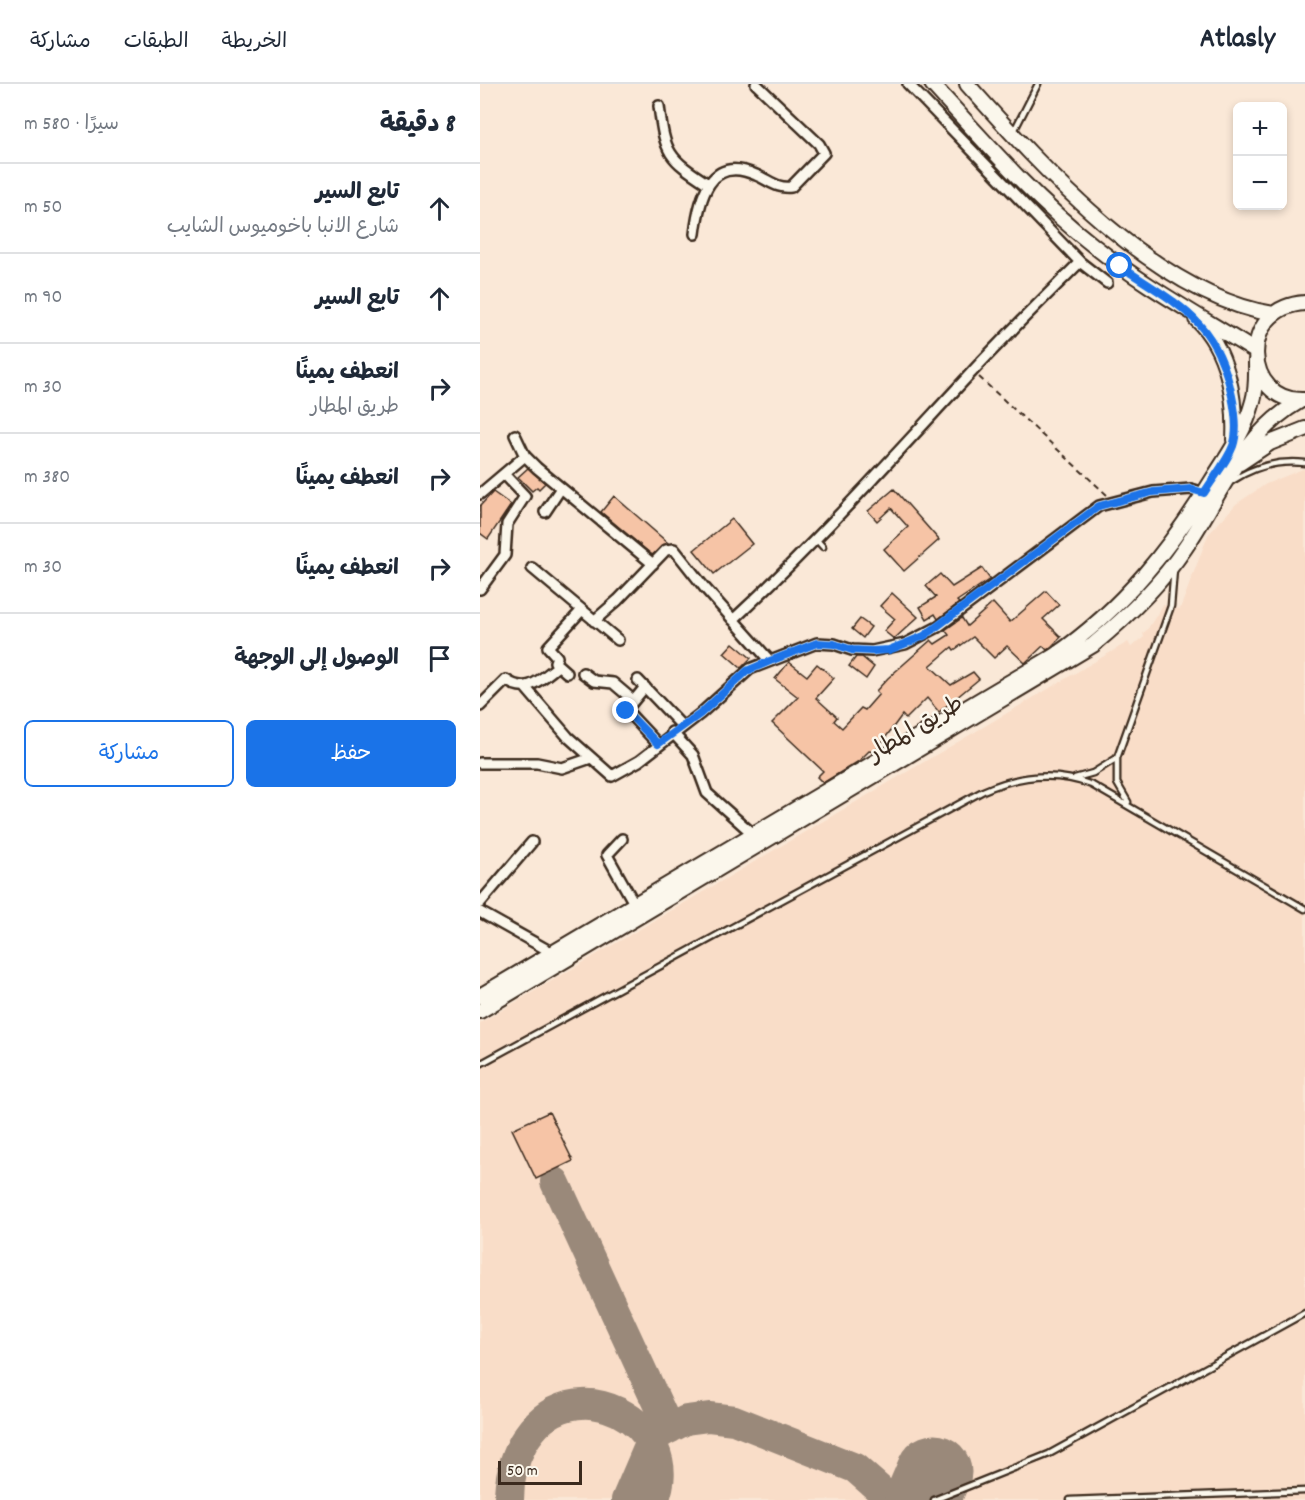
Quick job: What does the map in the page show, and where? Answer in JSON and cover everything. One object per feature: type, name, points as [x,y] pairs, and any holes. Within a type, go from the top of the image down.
[{"type":"main road","points":[[932,84],[1034,193],[1076,231],[1120,266],[1255,356],[1262,377],[1274,390],[1302,400]]},
{"type":"main road","points":[[967,84],[1013,133],[1106,224],[1167,270],[1217,299],[1273,314],[1286,307],[1305,303]]},
{"type":"main road","points":[[1186,310],[1202,324],[1223,361],[1234,402],[1233,445]]},
{"type":"main road","name":"طريق المطار","points":[[480,996],[754,835],[1079,639],[1124,599],[1163,553],[1233,445],[1248,417],[1254,399],[1255,356],[1259,332],[1273,314]]},
{"type":"main road","name":"طريق المطار","points":[[480,1011],[1069,662],[1118,624],[1175,562],[1261,429],[1302,400]]},
{"type":"main road","points":[[1234,468],[1270,443],[1305,429]]},
{"type":"main road","points":[[1163,553],[1175,562]]},
{"type":"street","points":[[695,234],[699,202],[708,184],[720,175],[740,171],[757,175],[779,187],[791,187],[822,156],[822,146],[756,84]]},
{"type":"street","points":[[908,84],[1080,262],[1107,283]]},
{"type":"street","points":[[659,106],[663,138],[669,152],[678,164],[708,184]]},
{"type":"street","points":[[733,620],[780,577],[973,370],[1080,262]]},
{"type":"street","points":[[515,435],[525,456],[653,564]]},
{"type":"street","points":[[480,495],[525,456]]},
{"type":"street","points":[[480,589],[505,555],[507,524],[525,496],[504,474]]},
{"type":"street","points":[[545,512],[561,488]]},
{"type":"street","points":[[525,687],[591,758],[612,776],[639,760],[681,725],[700,714],[747,671],[817,643],[834,644],[852,650],[889,650],[924,636],[1084,514],[1114,501],[1167,490],[1191,489],[1204,493]]},
{"type":"street","points":[[594,621],[670,548],[678,551],[704,587],[770,661]]},
{"type":"street","points":[[532,568],[618,640]]},
{"type":"street","points":[[567,673],[555,662],[557,657],[549,647],[581,611]]},
{"type":"street","points":[[480,706],[506,680],[513,685],[525,687],[535,684],[558,665]]},
{"type":"street","points":[[583,674],[594,681],[614,683],[633,700]]},
{"type":"street","points":[[638,680],[681,725]]},
{"type":"street","points":[[645,687],[626,711],[658,744]]},
{"type":"street","points":[[672,732],[693,755],[707,793],[754,835]]},
{"type":"street","points":[[480,763],[537,764],[562,768],[591,758]]},
{"type":"street","points":[[622,839],[607,855],[635,905]]},
{"type":"street","points":[[480,903],[532,842]]},
{"type":"street","points":[[480,912],[553,953]]},
{"type":"lane","points":[[1013,133],[1038,84]]},
{"type":"lane","points":[[1222,488],[1258,468],[1278,463],[1305,463]]},
{"type":"lane","points":[[815,538],[823,547]]},
{"type":"lane","points":[[1129,804],[1117,783],[1117,758],[1171,606],[1175,562]]},
{"type":"lane","points":[[480,1064],[983,791],[1020,778],[1040,776],[1075,778],[1093,773],[1117,758]]},
{"type":"lane","points":[[1075,778],[1129,804],[1305,909]]},
{"type":"lane","points":[[934,1500],[1049,1455],[1305,1313]]},
{"type":"lane","points":[[1070,1500],[1305,1491]]},
{"type":"path","points":[[973,370],[1114,501]]},
{"type":"shaded area","points":[[1305,469],[1305,1500],[480,1500],[480,1023],[1128,642],[1131,647],[1144,637],[1143,633],[1163,605],[1180,609],[1208,535],[1236,504],[1266,484]]},
{"type":"building","points":[[528,468],[545,483],[539,489],[537,487],[532,491],[518,477]]},
{"type":"building","points":[[894,489],[939,540],[904,571],[884,549],[908,527],[891,508],[877,521],[868,511]]},
{"type":"building","points":[[493,492],[511,505],[488,539],[480,533],[480,506]]},
{"type":"building","points":[[614,496],[668,543],[652,555],[601,512]]},
{"type":"building","points":[[732,519],[752,544],[714,574],[694,550]]},
{"type":"building","points":[[982,568],[990,579],[957,601],[959,603],[938,619],[935,614],[927,619],[920,607],[936,597],[926,586],[940,574],[952,587]]},
{"type":"building","points":[[1046,591],[1059,605],[1043,619],[1061,637],[1052,646],[1047,650],[1043,646],[1025,663],[1007,646],[994,658],[973,637],[954,650],[952,647],[930,666],[951,685],[973,672],[979,679],[939,712],[927,698],[906,719],[902,715],[875,752],[869,751],[859,761],[823,783],[817,777],[823,771],[772,723],[798,697],[775,679],[789,662],[807,676],[817,664],[834,678],[816,698],[837,717],[834,721],[842,728],[861,708],[865,710],[879,694],[876,691],[888,678],[931,640],[935,644],[949,635],[945,630],[962,618],[967,626],[993,603],[1010,622]]},
{"type":"building","points":[[892,593],[918,617],[894,639],[884,631],[895,619],[880,606]]},
{"type":"building","points":[[860,619],[871,627],[863,638],[852,629]]},
{"type":"building","points":[[733,643],[751,658],[741,668],[724,653]]},
{"type":"building","points":[[856,657],[862,657],[874,667],[866,679],[849,666]]},
{"type":"building","points":[[549,1112],[573,1161],[536,1179],[512,1129]]},
{"type":"taxiway","points":[[555,1182],[669,1429]]},
{"type":"taxiway","points":[[509,1500],[514,1463],[523,1443],[544,1418],[568,1406],[594,1404],[618,1412],[639,1427],[654,1448],[660,1473],[654,1500]]},
{"type":"taxiway","points":[[626,1500],[650,1444],[661,1433],[686,1420],[709,1417],[734,1420],[855,1468],[879,1489],[885,1500]]},
{"type":"runway","points":[[922,1500],[934,1472]]},
{"type":"route","points":[[626,711],[658,744],[681,725],[700,714],[747,671],[809,645],[825,643],[852,650],[889,650],[924,636],[1084,514],[1099,506],[1167,490],[1191,489],[1204,493],[1233,445],[1234,402],[1223,361],[1202,324],[1186,310],[1120,266]]}]
